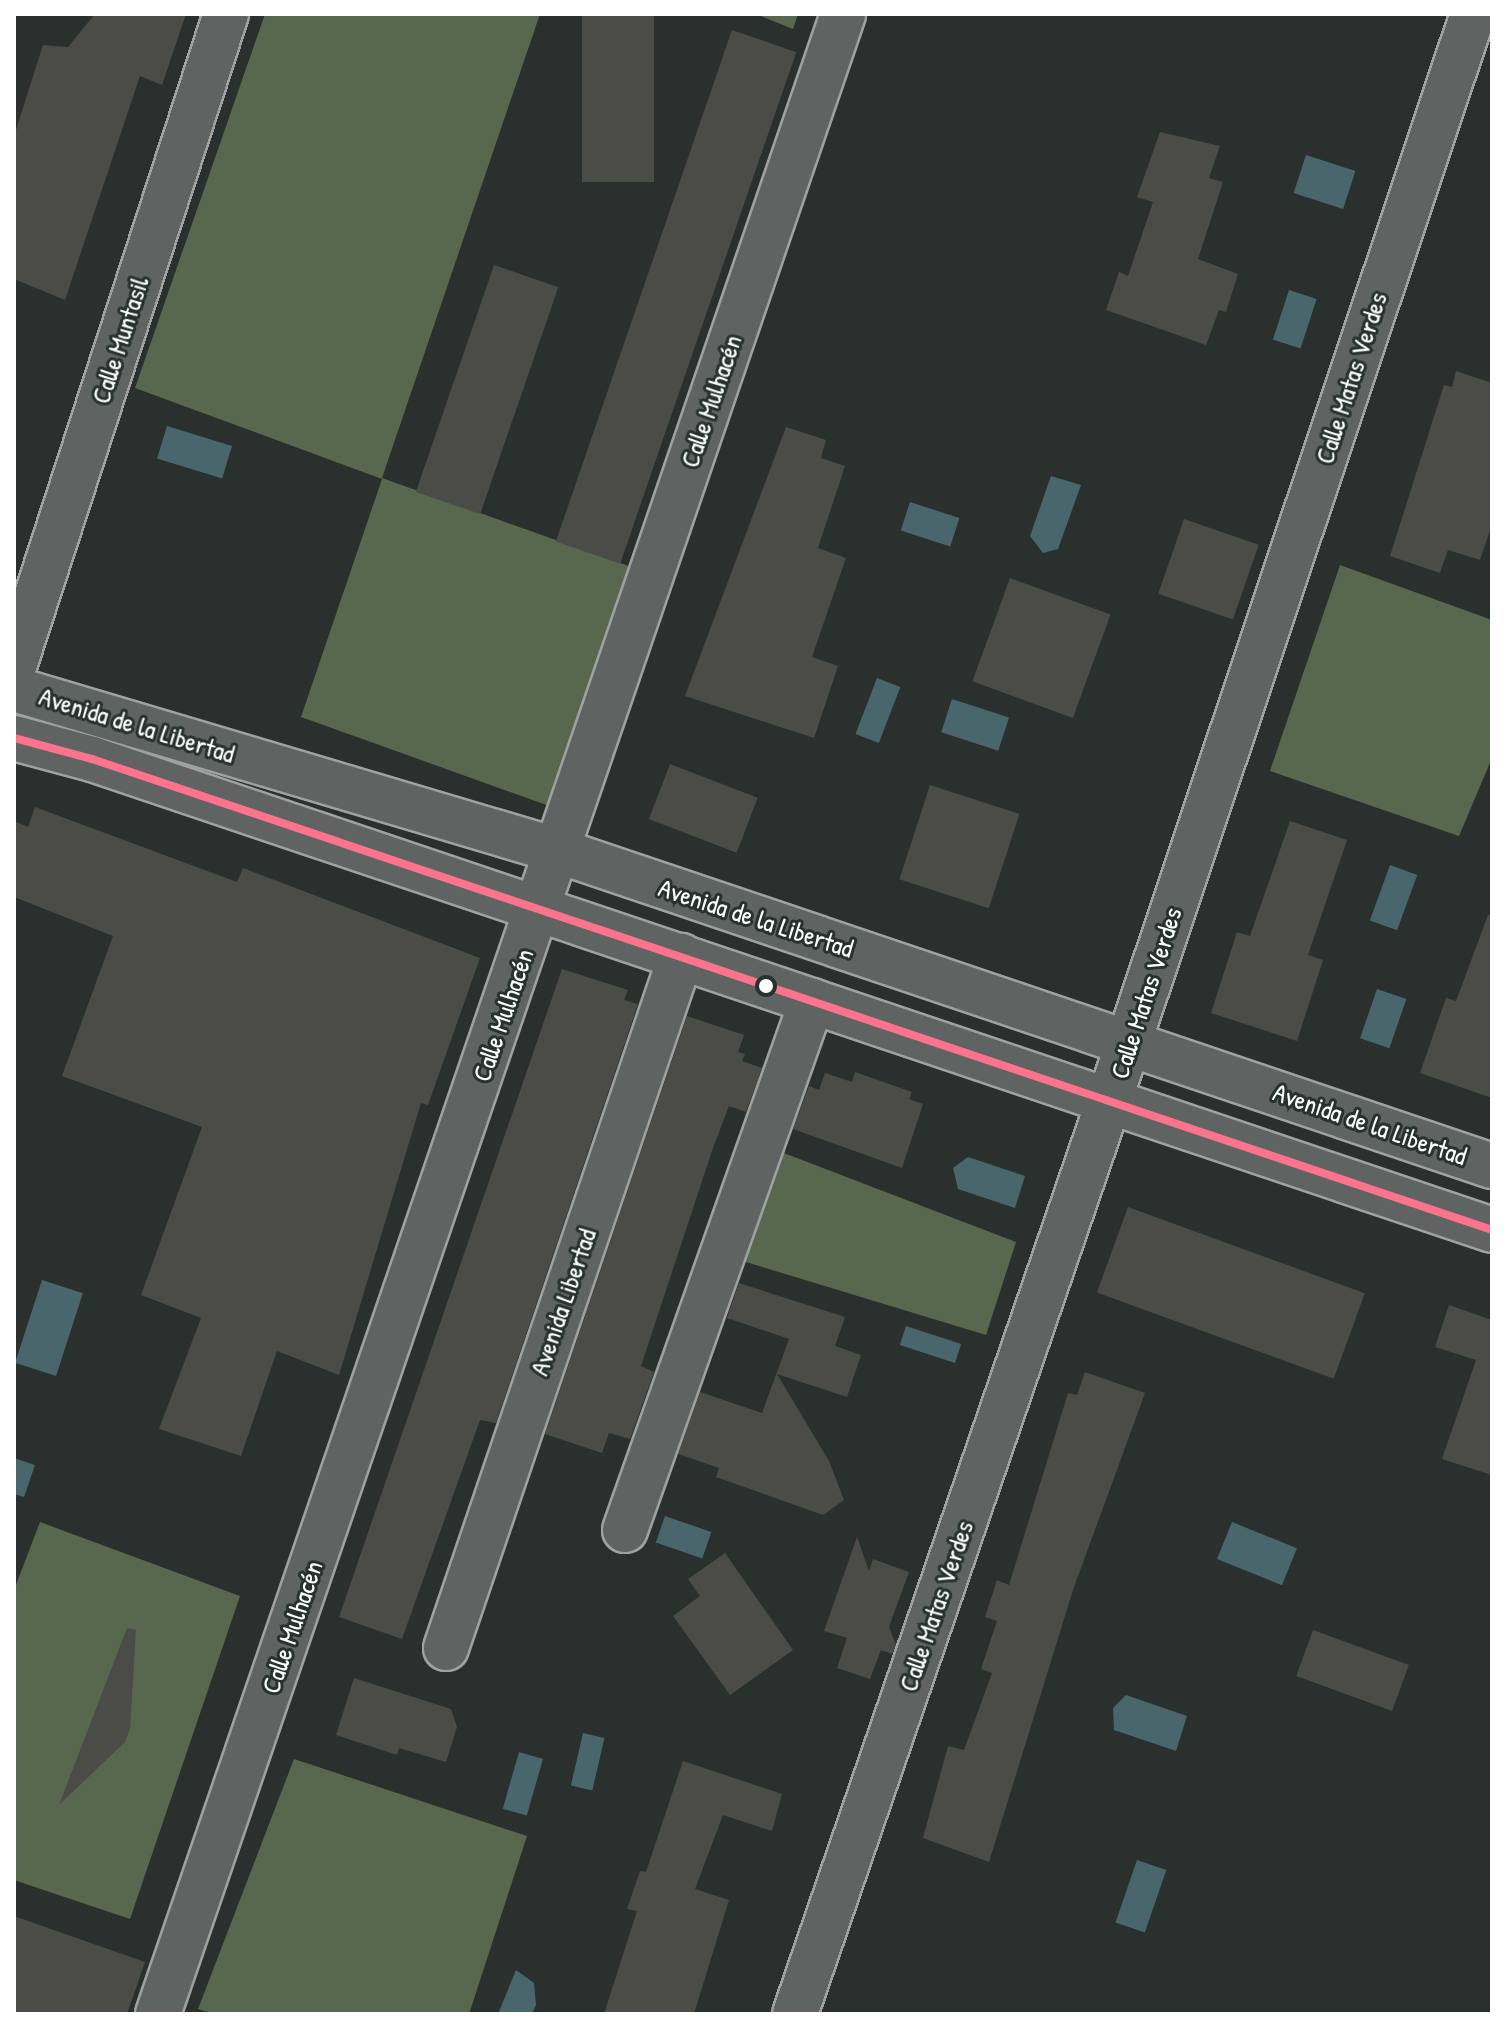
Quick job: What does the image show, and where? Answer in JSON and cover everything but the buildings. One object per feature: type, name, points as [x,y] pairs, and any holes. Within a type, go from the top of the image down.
[{"type":"street","name":"Calle Muntasil","points":[[14,666],[226,14]]},
{"type":"street","name":"Calle Mulhacén","points":[[158,2014],[539,911],[843,14]]},
{"type":"street","name":"Calle Matas Verdes","points":[[795,2014],[1130,1041],[1473,14]]},
{"type":"street","name":"Avenida de la Libertad","points":[[14,689],[559,851],[1130,1041],[1492,1166]]},
{"type":"street","name":"Avenida de la Libertad","points":[[14,738],[92,759],[681,956],[1108,1104],[1492,1230]]},
{"type":"street","name":"Avenida Libertad","points":[[446,1648],[681,956]]},
{"type":"street","points":[[625,1530],[812,1001]]},
{"type":"green space","points":[[265,14],[540,14],[382,478],[637,569],[555,808],[301,717],[382,479],[135,388]]},
{"type":"green space","points":[[756,14],[798,14],[793,29]]},
{"type":"green space","points":[[1340,565],[1492,620],[1492,758],[1459,836],[1270,771]]},
{"type":"green space","points":[[776,1150],[1016,1242],[986,1335],[736,1259]]},
{"type":"green space","points":[[40,1522],[240,1596],[130,1919],[14,1880],[14,1590]]},
{"type":"green space","points":[[294,1759],[527,1836],[469,2014],[216,2014],[198,2009]]},
{"type":"water","points":[[1306,155],[1355,171],[1343,209],[1294,193]]},
{"type":"water","points":[[1289,290],[1317,299],[1301,348],[1273,339]]},
{"type":"water","points":[[167,426],[232,446],[222,478],[157,459]]},
{"type":"water","points":[[1051,476],[1081,485],[1058,549],[1043,553],[1030,536]]},
{"type":"water","points":[[910,502],[959,518],[950,547],[901,531]]},
{"type":"water","points":[[877,678],[900,687],[879,743],[855,734]]},
{"type":"water","points":[[952,699],[1009,718],[998,751],[941,732]]},
{"type":"water","points":[[1390,865],[1417,875],[1397,930],[1370,920]]},
{"type":"water","points":[[1377,989],[1406,999],[1389,1048],[1360,1038]]},
{"type":"water","points":[[968,1157],[1025,1176],[1015,1208],[958,1189],[953,1168]]},
{"type":"water","points":[[42,1280],[83,1293],[56,1376],[15,1363]]},
{"type":"water","points":[[906,1326],[961,1344],[955,1363],[900,1345]]},
{"type":"water","points":[[14,1458],[35,1465],[24,1497],[14,1494]]},
{"type":"water","points":[[665,1516],[711,1532],[702,1558],[656,1542]]},
{"type":"water","points":[[1232,1522],[1297,1548],[1282,1585],[1217,1559]]},
{"type":"water","points":[[1126,1695],[1187,1716],[1176,1751],[1114,1730],[1113,1708]]},
{"type":"water","points":[[583,1733],[604,1738],[592,1791],[571,1786]]},
{"type":"water","points":[[519,1752],[543,1759],[527,1816],[503,1809]]},
{"type":"water","points":[[1137,1860],[1166,1870],[1145,1932],[1116,1922]]},
{"type":"water","points":[[516,1970],[534,1983],[536,2005],[532,2014],[498,2014]]},
{"type":"transit line","points":[[14,738],[92,759],[1492,1230]]}]
